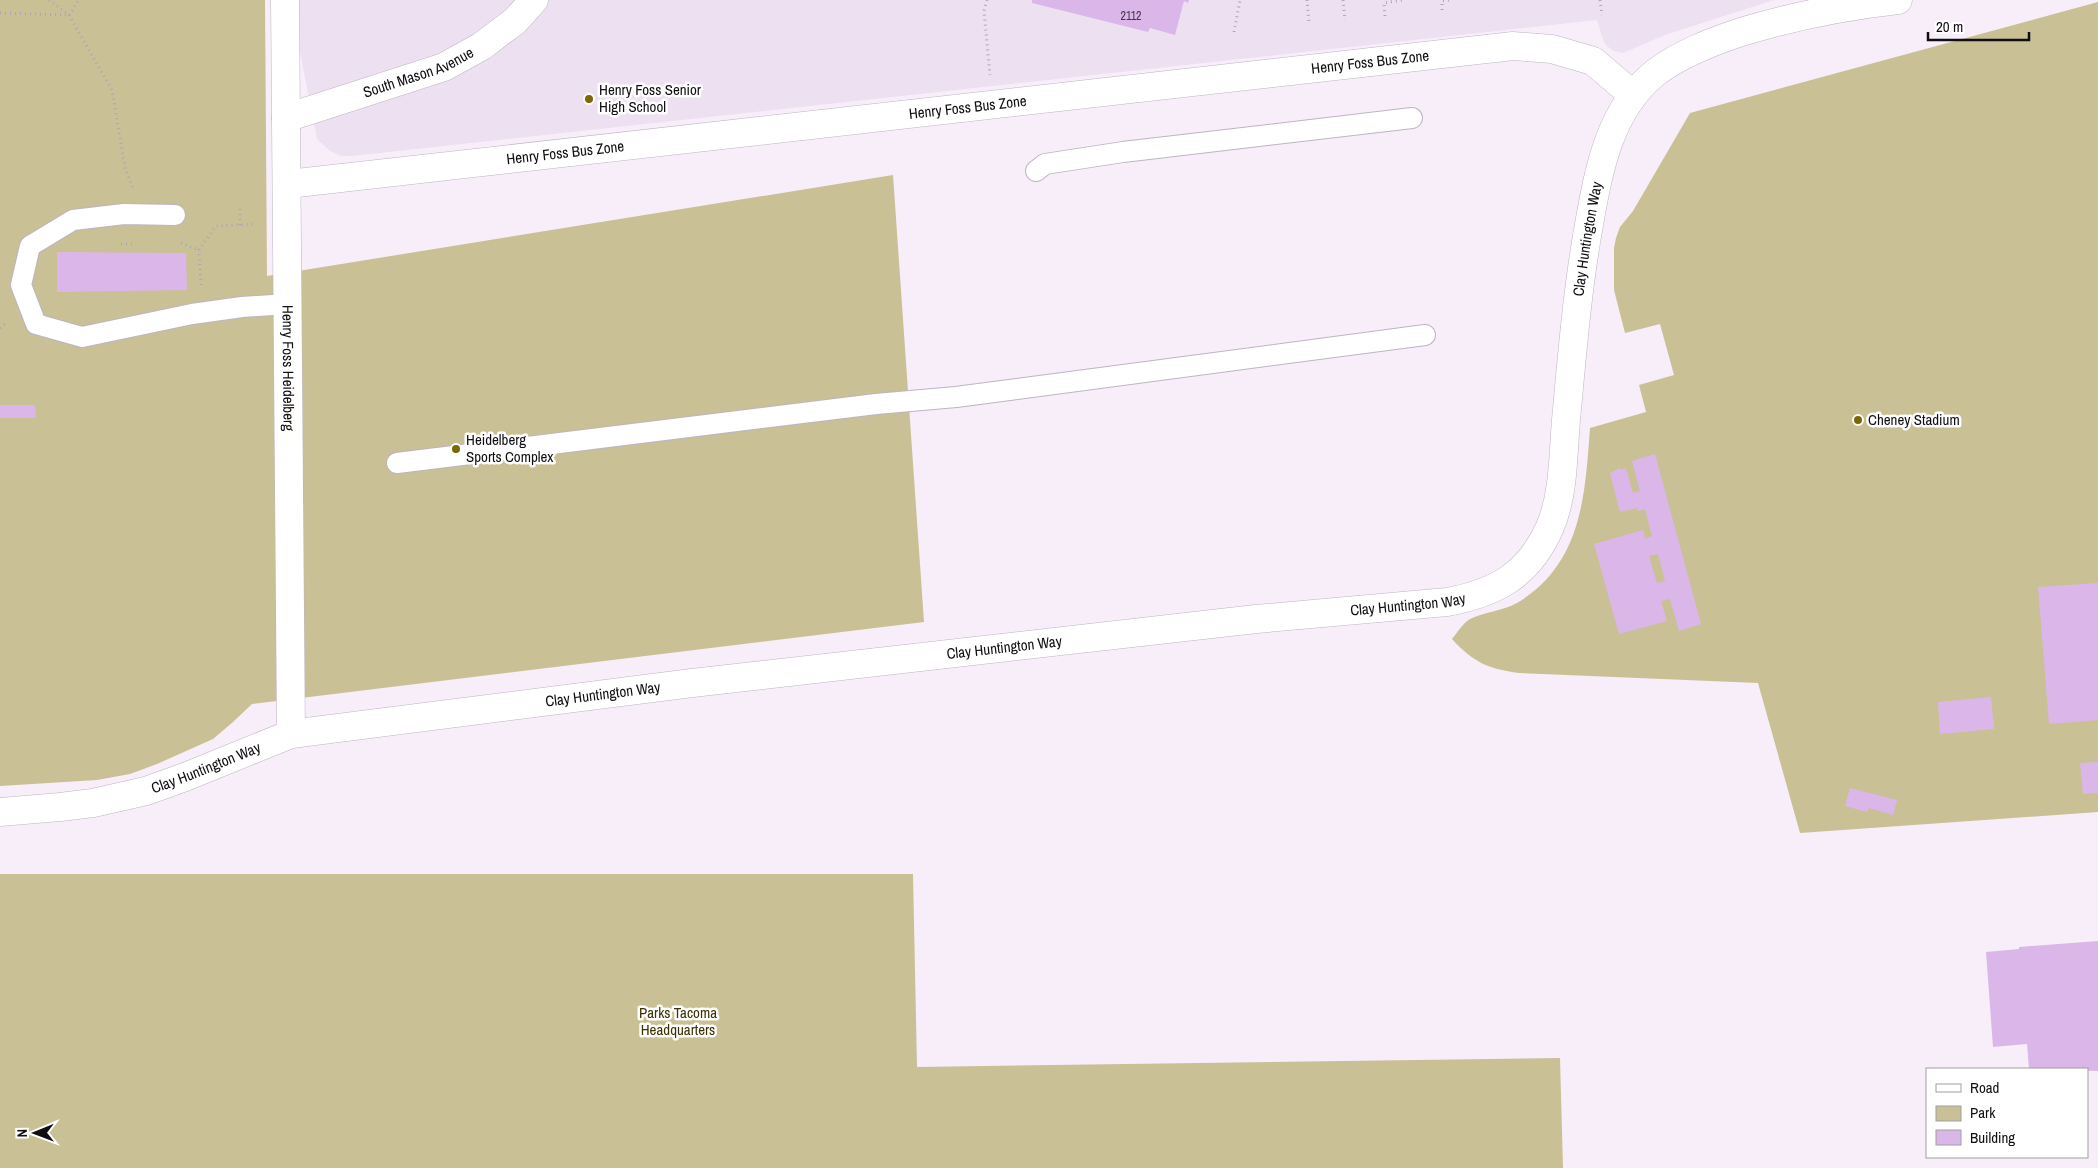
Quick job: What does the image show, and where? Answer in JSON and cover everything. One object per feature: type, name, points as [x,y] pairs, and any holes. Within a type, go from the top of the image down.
[{"type":"street","name":"Henry Foss Heidelberg","points":[[285,0],[291,734]]},
{"type":"street","name":"South Mason Avenue","points":[[286,118],[444,67],[482,46],[515,21],[534,0]]},
{"type":"street","name":"Clay Huntington Way","points":[[0,812],[77,805],[146,790],[186,777],[291,734],[692,683],[1256,619],[1446,602],[1475,597],[1502,585],[1522,569],[1540,546],[1550,527],[1559,497],[1575,314],[1597,180],[1612,134],[1633,95],[1654,74],[1670,63],[1721,39],[1796,16],[1843,6],[1898,0]]},
{"type":"street","name":"Henry Foss Bus Zone","points":[[288,184],[1513,46],[1552,49],[1593,61],[1633,95]]},
{"type":"lane","points":[[1036,171],[1045,164],[1123,152],[1412,118]]},
{"type":"lane","points":[[175,215],[124,214],[73,220],[30,246],[20,284],[36,324],[82,338],[202,313],[242,307],[288,304]]},
{"type":"lane","points":[[397,463],[876,404],[956,397],[1425,336]]},
{"type":"path","points":[[49,0],[69,15],[112,90],[125,168],[143,214],[183,244],[199,250]]},
{"type":"path","points":[[69,15],[79,0]]},
{"type":"path","points":[[987,0],[984,12],[990,78]]},
{"type":"path","points":[[1234,32],[1240,0]]},
{"type":"path","points":[[1307,0],[1309,24]]},
{"type":"path","points":[[1343,0],[1345,20]]},
{"type":"path","points":[[1385,16],[1384,3],[1402,0]]},
{"type":"path","points":[[1442,10],[1442,1],[1450,0]]},
{"type":"path","points":[[1600,0],[1602,15]]},
{"type":"path","points":[[0,13],[69,15]]},
{"type":"path","points":[[240,207],[240,225]]},
{"type":"path","points":[[202,313],[199,250],[216,226],[288,223]]},
{"type":"path","points":[[115,244],[144,244]]},
{"type":"path","points":[[173,244],[183,244]]},
{"type":"path","points":[[0,328],[28,304]]},
{"type":"shaded area","name":"Henry Foss Senior High School","points":[[295,0],[1774,0],[1665,35],[1623,53],[1614,51],[1607,46],[1603,40],[1597,20],[341,156],[330,151],[317,139],[297,36]]},
{"type":"green space","name":"Heidelberg Sports Complex","points":[[0,0],[265,0],[267,276],[893,175],[924,622],[252,704],[213,739],[130,774],[97,780],[0,786]]},
{"type":"green space","name":"Cheney Stadium","points":[[2098,2],[2098,812],[1800,833],[1758,683],[1519,673],[1490,667],[1474,659],[1452,639],[1470,619],[1517,603],[1539,587],[1555,569],[1567,548],[1576,526],[1582,503],[1590,428],[1646,412],[1639,385],[1674,375],[1660,324],[1625,333],[1614,290],[1614,248],[1620,227],[1633,211],[1690,113]]},
{"type":"green space","name":"Parks Tacoma Headquarters","points":[[0,874],[913,874],[917,1067],[1560,1058],[1563,1168],[0,1168]]},
{"type":"building","points":[[1032,0],[1189,0],[1188,3],[1184,1],[1175,35],[1150,28],[1148,32],[1032,3]]},
{"type":"building","points":[[57,252],[186,253],[187,290],[57,292]]},
{"type":"building","points":[[0,405],[35,405],[36,418],[0,418]]},
{"type":"building","points":[[1655,454],[1701,624],[1679,631],[1670,599],[1661,601],[1667,621],[1619,634],[1594,544],[1643,530],[1645,539],[1652,536],[1645,509],[1638,511],[1637,508],[1620,512],[1610,473],[1620,468],[1621,470],[1626,468],[1633,493],[1640,491],[1632,461]],"holes":[[[1658,554],[1665,581],[1657,583],[1649,556]]]},
{"type":"building","points":[[2098,583],[2098,720],[2049,724],[2038,587]]},
{"type":"building","points":[[1991,697],[1994,729],[1940,734],[1938,702]]},
{"type":"building","points":[[2098,762],[2098,793],[2083,794],[2080,763]]},
{"type":"building","points":[[1850,788],[1897,800],[1893,815],[1869,808],[1867,812],[1845,806]]},
{"type":"building","points":[[2098,941],[2098,1071],[2088,1071],[2088,1068],[2029,1068],[2027,1044],[1993,1047],[1986,952],[2019,949],[2019,947]]},
{"type":"place","name":"Henry Foss Senior High School","points":[[589,99]]},
{"type":"place","name":"Cheney Stadium","points":[[1858,420]]},
{"type":"place","name":"Heidelberg Sports Complex","points":[[456,449]]}]
